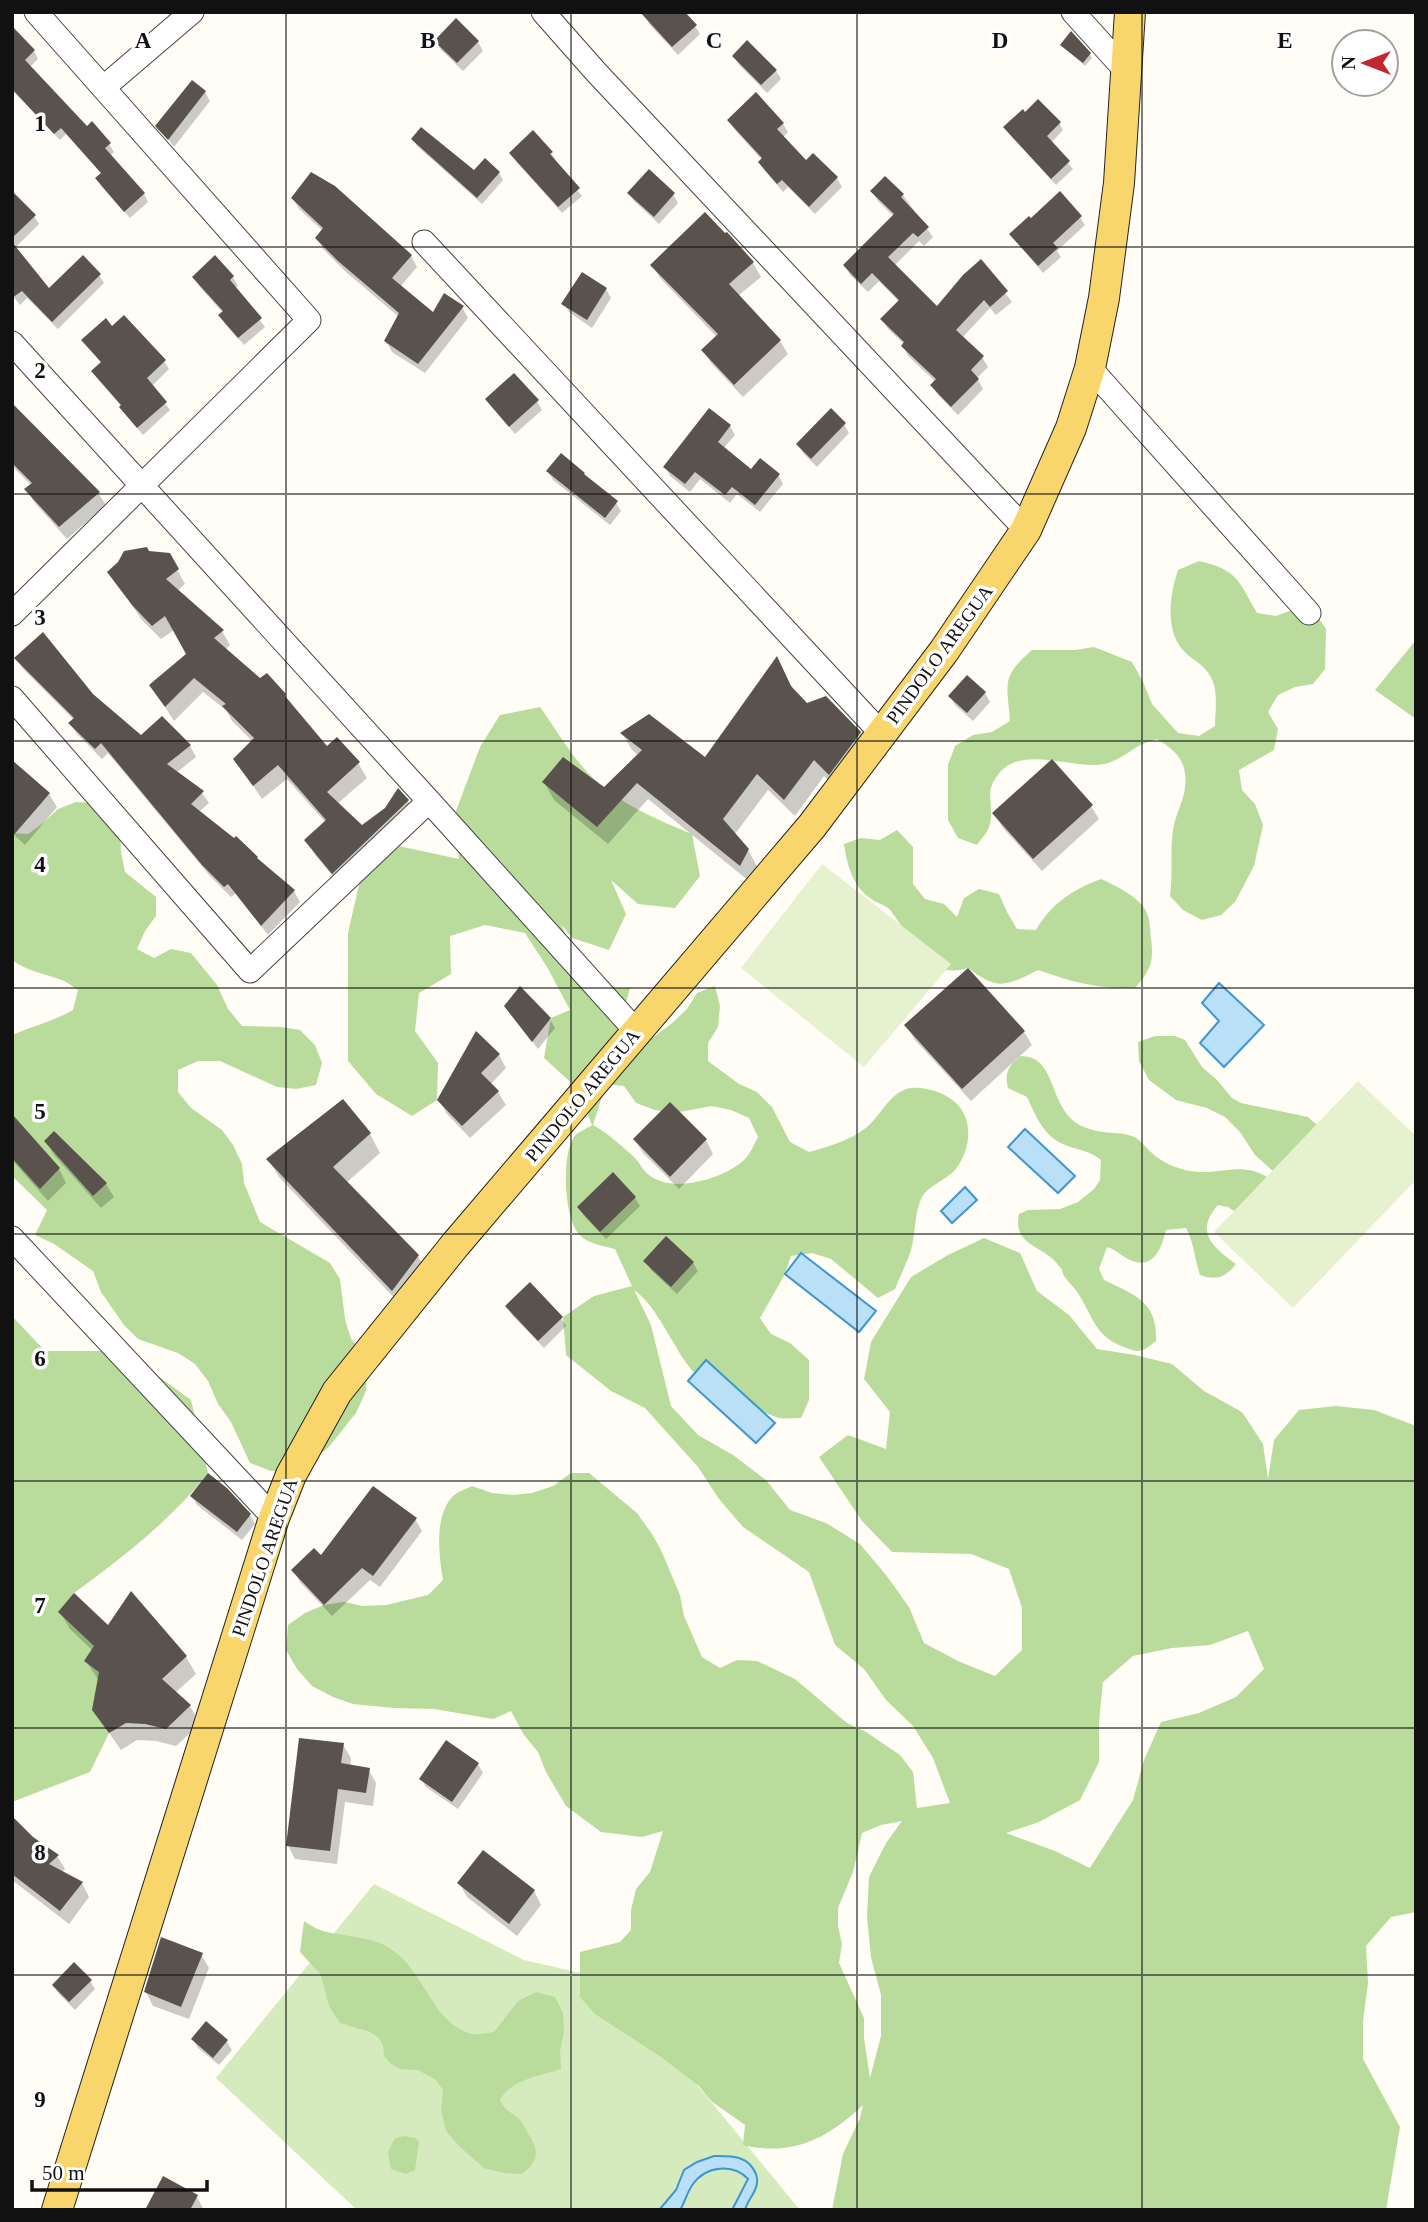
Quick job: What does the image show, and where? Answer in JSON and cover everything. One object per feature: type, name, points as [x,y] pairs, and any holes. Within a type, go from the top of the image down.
[{"type":"main road","name":"PINDOLO AREGUA","points":[[57,2210],[274,1518],[291,1475],[337,1392],[455,1245],[812,826],[944,651],[1026,530],[1071,428],[1090,368],[1104,298],[1118,196],[1130,12]]},
{"type":"street","points":[[12,614],[309,320],[36,12]]},
{"type":"street","points":[[103,88],[192,12]]},
{"type":"street","points":[[543,12],[1026,530]]},
{"type":"street","points":[[1073,12],[1127,72]]},
{"type":"street","points":[[424,242],[882,734]]},
{"type":"street","points":[[12,344],[636,1031]]},
{"type":"street","points":[[1090,368],[1309,612]]},
{"type":"street","points":[[12,698],[250,971],[429,801]]},
{"type":"street","points":[[12,1238],[274,1518]]},
{"type":"green space","points":[[1199,561],[1222,568],[1236,578],[1257,613],[1276,616],[1295,609],[1315,613],[1326,629],[1325,669],[1313,684],[1295,687],[1278,695],[1268,712],[1278,729],[1274,750],[1239,770],[1242,790],[1255,804],[1263,825],[1254,866],[1235,902],[1221,915],[1202,920],[1183,910],[1170,896],[1173,830],[1184,792],[1185,771],[1180,758],[1157,739],[1104,764],[1033,759],[1007,766],[997,776],[991,789],[991,820],[985,834],[977,845],[958,838],[948,820],[948,765],[955,746],[973,735],[992,732],[1010,721],[1008,681],[1015,667],[1032,650],[1094,647],[1132,662],[1152,704],[1178,733],[1199,736],[1215,726],[1216,698],[1211,677],[1180,647],[1172,627],[1172,592],[1178,570]]},
{"type":"green space","points":[[1416,640],[1416,719],[1375,690]]},
{"type":"green space","points":[[540,707],[576,758],[600,784],[638,809],[692,834],[700,876],[675,908],[638,904],[611,880],[626,914],[609,950],[572,938],[561,924],[591,989],[630,988],[620,1025],[638,1049],[687,1009],[697,993],[715,986],[720,1006],[718,1027],[708,1043],[708,1061],[739,1084],[757,1092],[772,1107],[790,1142],[809,1152],[857,1134],[869,1125],[897,1094],[911,1088],[929,1089],[947,1096],[956,1103],[966,1118],[968,1136],[964,1154],[955,1170],[922,1197],[911,1250],[895,1289],[878,1298],[831,1259],[812,1253],[791,1256],[785,1274],[760,1318],[771,1334],[790,1343],[809,1360],[809,1400],[801,1418],[769,1415],[706,1382],[690,1368],[650,1306],[634,1290],[651,1325],[671,1406],[698,1435],[733,1455],[766,1480],[790,1510],[826,1523],[860,1544],[909,1607],[924,1643],[995,1676],[1022,1650],[1022,1608],[1009,1569],[971,1554],[892,1552],[862,1521],[819,1457],[848,1435],[886,1449],[890,1412],[864,1379],[871,1342],[911,1277],[984,1238],[1020,1253],[1037,1291],[1069,1315],[1097,1349],[1172,1364],[1204,1391],[1242,1412],[1263,1444],[1268,1479],[1274,1440],[1299,1410],[1336,1406],[1374,1410],[1416,1426],[1416,1912],[1391,1917],[1366,1946],[1368,1983],[1363,2021],[1363,2059],[1400,2127],[1386,2210],[832,2210],[843,2154],[860,2118],[863,2105],[837,2127],[809,2142],[778,2148],[743,2145],[745,2125],[711,2101],[699,2086],[661,2057],[595,2014],[580,1997],[580,1952],[620,1942],[631,1930],[631,1910],[636,1889],[650,1872],[663,1831],[642,1837],[601,1832],[566,1806],[546,1772],[538,1752],[524,1735],[511,1711],[493,1719],[434,1709],[353,1704],[312,1686],[297,1669],[286,1650],[288,1625],[305,1613],[324,1605],[344,1602],[363,1606],[386,1605],[428,1595],[443,1580],[439,1548],[440,1526],[446,1506],[456,1494],[472,1486],[492,1493],[532,1493],[553,1486],[571,1473],[589,1473],[637,1513],[652,1534],[680,1595],[684,1616],[702,1657],[720,1668],[737,1660],[757,1661],[795,1679],[847,1723],[866,1732],[900,1755],[913,1772],[917,1808],[950,1803],[933,1758],[913,1726],[886,1700],[864,1669],[835,1645],[809,1572],[743,1527],[719,1499],[698,1467],[645,1408],[611,1391],[566,1355],[563,1317],[594,1296],[632,1286],[615,1249],[582,1237],[570,1214],[566,1186],[567,1158],[575,1135],[592,1125],[577,1088],[544,1058],[551,1018],[570,1010],[525,933],[485,925],[450,936],[451,974],[419,993],[415,1031],[438,1063],[437,1100],[412,1116],[376,1094],[348,1061],[348,933],[359,885],[380,842],[459,859],[453,819],[480,747],[500,715]],"holes":[[[606,1084],[624,1086],[636,1103],[655,1110],[674,1113],[712,1106],[731,1110],[749,1118],[758,1137],[746,1158],[724,1173],[684,1184],[659,1181],[647,1173],[615,1140],[593,1125]],[[1248,1631],[1264,1669],[1236,1697],[1199,1713],[1161,1722],[1144,1760],[1133,1800],[1090,1868],[1055,1851],[1006,1833],[1039,1822],[1080,1800],[1099,1762],[1103,1682],[1133,1656],[1172,1648],[1210,1645]],[[902,1821],[886,1843],[869,1877],[867,1917],[871,1957],[881,1995],[881,2036],[870,2078],[864,2018],[839,1963],[842,1944],[838,1908],[853,1872],[862,1833],[881,1825]]]},
{"type":"green space","points":[[76,802],[95,803],[120,833],[125,872],[156,897],[156,916],[137,949],[154,958],[171,949],[191,953],[217,985],[228,1009],[242,1026],[300,1030],[315,1045],[322,1063],[316,1085],[296,1089],[277,1087],[220,1061],[198,1061],[178,1070],[178,1092],[191,1108],[222,1130],[233,1145],[242,1164],[244,1183],[260,1222],[330,1263],[340,1279],[345,1319],[351,1339],[365,1353],[366,1391],[356,1413],[328,1448],[312,1461],[292,1471],[271,1471],[250,1463],[231,1422],[195,1364],[178,1353],[138,1339],[124,1325],[101,1292],[93,1271],[54,1244],[35,1235],[47,1210],[12,1176],[12,1035],[73,1010],[78,990],[64,981],[12,960],[12,833],[28,834],[58,809]]},
{"type":"green space","points":[[897,830],[913,847],[913,884],[925,899],[944,904],[957,917],[964,898],[979,889],[999,894],[1017,929],[1036,930],[1056,905],[1081,888],[1101,879],[1121,889],[1141,904],[1148,916],[1152,953],[1148,971],[1135,988],[1121,988],[1085,984],[1038,970],[1002,984],[987,980],[968,968],[952,970],[936,966],[919,949],[889,909],[860,889],[849,868],[844,844],[861,838],[880,840]]},
{"type":"green space","points":[[822,864],[951,964],[864,1067],[741,968]]},
{"type":"green space","points":[[1155,1036],[1175,1036],[1185,1040],[1202,1067],[1232,1098],[1241,1103],[1308,1117],[1317,1125],[1275,1173],[1255,1155],[1240,1132],[1225,1117],[1207,1108],[1176,1100],[1149,1080],[1139,1061],[1138,1042]]},
{"type":"green space","points":[[1021,1056],[1033,1058],[1042,1065],[1064,1110],[1072,1120],[1084,1127],[1132,1136],[1160,1159],[1180,1169],[1200,1172],[1249,1170],[1269,1178],[1246,1219],[1228,1207],[1218,1205],[1207,1223],[1209,1238],[1236,1264],[1220,1277],[1200,1275],[1186,1228],[1166,1230],[1160,1249],[1147,1262],[1133,1261],[1107,1247],[1099,1269],[1104,1280],[1142,1301],[1153,1317],[1156,1341],[1147,1348],[1135,1351],[1108,1339],[1092,1319],[1061,1268],[1020,1233],[1019,1214],[1028,1210],[1060,1209],[1078,1202],[1094,1189],[1100,1180],[1101,1160],[1057,1141],[1041,1125],[1027,1097],[1008,1088],[1008,1069]]},
{"type":"green space","points":[[1358,1081],[1416,1136],[1416,1180],[1293,1308],[1214,1232]]},
{"type":"green space","points":[[12,1316],[45,1351],[124,1351],[191,1400],[208,1473],[162,1523],[74,1593],[93,1611],[109,1733],[90,1772],[12,1802]]},
{"type":"green space","points":[[374,1884],[524,1960],[611,1980],[800,2210],[357,2210],[216,2078]]},
{"type":"green space","points":[[304,1921],[323,1931],[370,1940],[395,1952],[405,1961],[448,2020],[459,2029],[472,2034],[494,2032],[518,2001],[536,1992],[555,1997],[563,2013],[561,2069],[535,2076],[511,2087],[500,2100],[506,2109],[520,2120],[535,2147],[534,2161],[522,2174],[484,2168],[446,2131],[441,2110],[443,2090],[436,2080],[418,2070],[400,2069],[391,2064],[384,2056],[383,2045],[378,2037],[340,2023],[329,2006],[321,1975],[300,1952]]},
{"type":"green space","points":[[395,2138],[415,2138],[419,2142],[415,2170],[406,2174],[391,2169],[388,2152]]},
{"type":"water","points":[[1219,983],[1264,1025],[1224,1067],[1200,1043],[1219,1021],[1202,1003]]},
{"type":"water","points":[[1025,1129],[1075,1176],[1058,1193],[1008,1147]]},
{"type":"water","points":[[965,1187],[977,1200],[952,1223],[941,1211]]},
{"type":"water","points":[[801,1253],[876,1311],[859,1332],[785,1274]]},
{"type":"water","points":[[706,1360],[775,1423],[756,1443],[688,1381]]},
{"type":"water","points":[[714,2156],[739,2158],[753,2168],[757,2184],[745,2210],[732,2210],[748,2179],[735,2170],[720,2169],[712,2170],[698,2178],[680,2210],[659,2210],[676,2190],[684,2170]]},
{"type":"building","points":[[640,12],[685,12],[697,25],[672,47]]},
{"type":"building","points":[[456,18],[479,41],[457,63],[434,41]]},
{"type":"building","points":[[12,26],[35,50],[25,60],[87,126],[92,121],[111,143],[105,148],[145,193],[124,212],[95,178],[101,173],[61,128],[54,134],[12,89]]},
{"type":"building","points":[[1071,31],[1091,53],[1083,63],[1060,45]]},
{"type":"building","points":[[747,40],[777,70],[761,85],[732,56]]},
{"type":"building","points":[[192,80],[206,91],[168,140],[155,126]]},
{"type":"building","points":[[756,92],[784,123],[777,129],[806,160],[813,153],[838,177],[809,207],[782,180],[777,184],[758,162],[762,158],[727,120]]},
{"type":"building","points":[[1038,99],[1061,122],[1047,136],[1070,161],[1051,179],[1003,127]]},
{"type":"building","points":[[421,127],[474,170],[485,158],[500,172],[477,198],[411,139]]},
{"type":"building","points":[[533,130],[580,188],[558,207],[509,153]]},
{"type":"building","points":[[649,169],[675,193],[654,217],[627,193]]},
{"type":"building","points":[[311,172],[335,186],[412,255],[392,278],[433,312],[444,293],[464,306],[418,364],[384,341],[399,313],[315,238],[323,228],[291,198]]},
{"type":"building","points":[[885,176],[904,194],[901,197],[929,227],[918,237],[913,233],[888,257],[937,306],[963,275],[981,259],[1008,291],[990,307],[984,300],[956,330],[984,356],[971,370],[979,379],[951,407],[930,385],[936,379],[901,346],[904,342],[880,319],[899,300],[872,273],[861,284],[843,265],[894,214],[870,191]]},
{"type":"building","points":[[12,191],[36,215],[12,238]]},
{"type":"building","points":[[1060,191],[1082,216],[1053,243],[1058,248],[1038,266],[1009,234]]},
{"type":"building","points":[[705,212],[754,262],[729,284],[781,340],[734,385],[701,350],[718,334],[650,265]]},
{"type":"building","points":[[12,242],[49,288],[83,255],[101,274],[52,322],[22,291],[12,298]]},
{"type":"building","points":[[215,255],[234,276],[230,280],[262,318],[238,338],[218,315],[223,311],[192,277]]},
{"type":"building","points":[[582,272],[607,288],[587,320],[561,304]]},
{"type":"building","points":[[124,315],[166,360],[147,378],[167,402],[137,428],[91,371],[101,362],[81,340],[106,318],[112,326]]},
{"type":"building","points":[[514,373],[539,400],[509,427],[485,399]]},
{"type":"building","points":[[12,403],[100,492],[59,527],[24,489],[32,483],[12,463]]},
{"type":"building","points":[[709,408],[731,425],[718,442],[751,469],[760,458],[780,474],[755,505],[732,487],[725,495],[695,472],[685,484],[663,467]]},
{"type":"building","points":[[831,408],[846,423],[811,459],[796,444]]},
{"type":"building","points":[[561,453],[618,501],[605,518],[546,471]]},
{"type":"building","points":[[147,547],[149,551],[170,553],[179,569],[166,579],[224,630],[214,638],[260,678],[267,673],[327,746],[337,737],[360,762],[327,792],[362,825],[385,808],[398,788],[409,800],[332,874],[304,840],[326,820],[278,765],[253,786],[233,759],[254,738],[222,706],[226,704],[194,678],[165,707],[149,685],[186,654],[165,616],[152,626],[107,572],[118,562],[124,551]]},
{"type":"building","points":[[43,632],[93,694],[141,735],[162,716],[191,745],[167,764],[204,791],[191,804],[234,838],[236,836],[295,890],[261,926],[228,884],[224,887],[202,865],[101,743],[95,749],[68,723],[74,718],[14,658]]},
{"type":"building","points":[[777,656],[791,686],[807,703],[826,696],[861,732],[829,775],[814,760],[784,800],[757,774],[723,819],[749,849],[740,866],[637,783],[597,827],[542,782],[563,757],[604,787],[642,750],[620,733],[649,714],[705,757]]},
{"type":"building","points":[[967,675],[986,692],[967,713],[948,696]]},
{"type":"building","points":[[1052,759],[1093,805],[1033,859],[992,813]]},
{"type":"building","points":[[12,760],[50,793],[12,837]]},
{"type":"building","points":[[968,968],[1025,1031],[962,1089],[904,1025]]},
{"type":"building","points":[[520,986],[551,1018],[532,1042],[504,1006]]},
{"type":"building","points":[[476,1031],[500,1054],[481,1073],[499,1091],[462,1126],[437,1100]]},
{"type":"building","points":[[343,1099],[371,1133],[333,1167],[419,1255],[392,1291],[266,1159]]},
{"type":"building","points":[[670,1102],[707,1139],[670,1177],[633,1139]]},
{"type":"building","points":[[12,1114],[60,1168],[40,1189],[12,1158]]},
{"type":"building","points":[[54,1131],[107,1183],[93,1196],[44,1141]]},
{"type":"building","points":[[613,1172],[636,1197],[600,1232],[577,1207]]},
{"type":"building","points":[[666,1236],[694,1262],[671,1287],[643,1261]]},
{"type":"building","points":[[530,1282],[563,1317],[538,1341],[505,1306]]},
{"type":"building","points":[[208,1473],[227,1488],[251,1514],[237,1532],[190,1496]]},
{"type":"building","points":[[373,1486],[417,1518],[373,1576],[362,1568],[324,1605],[291,1570],[314,1548],[321,1555]]},
{"type":"building","points":[[131,1591],[187,1656],[162,1679],[191,1705],[166,1729],[126,1723],[109,1733],[92,1710],[99,1672],[84,1661],[94,1646],[58,1612],[74,1593],[108,1625]]},
{"type":"building","points":[[299,1738],[344,1743],[341,1763],[370,1768],[366,1793],[338,1789],[330,1851],[286,1846]]},
{"type":"building","points":[[446,1740],[479,1763],[452,1802],[419,1779]]},
{"type":"building","points":[[12,1816],[33,1837],[59,1855],[49,1864],[83,1882],[60,1911],[12,1874]]},
{"type":"building","points":[[483,1850],[535,1890],[509,1924],[457,1883]]},
{"type":"building","points":[[161,1937],[203,1953],[181,2007],[144,1992]]},
{"type":"building","points":[[74,1962],[92,1980],[69,2002],[52,1985]]},
{"type":"building","points":[[206,2021],[228,2040],[213,2058],[191,2039]]},
{"type":"building","points":[[163,2176],[198,2195],[190,2210],[145,2210]]}]
